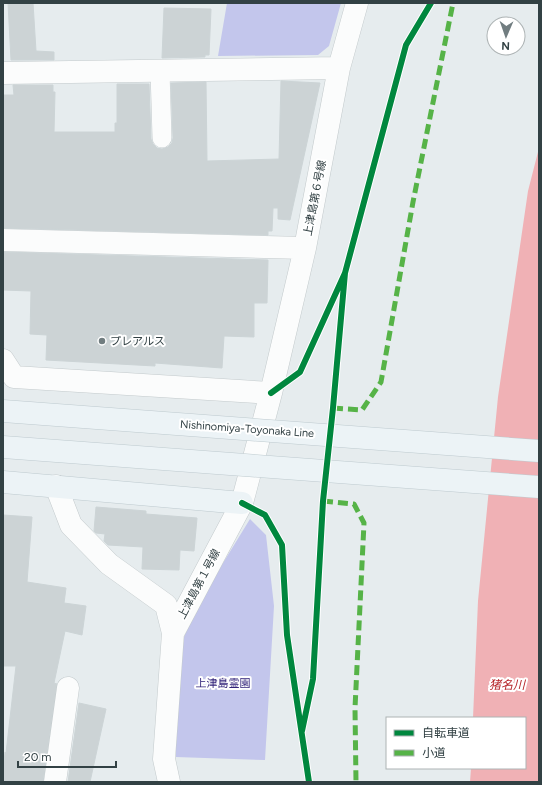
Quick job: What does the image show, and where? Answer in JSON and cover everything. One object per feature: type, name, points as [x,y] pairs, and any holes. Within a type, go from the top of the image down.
[{"type":"main road","name":"Nishinomiya-Toyonaka Line","points":[[3,411],[539,451]]},
{"type":"main road","points":[[3,448],[539,487]]},
{"type":"main road","points":[[3,482],[242,503]]},
{"type":"street","name":"上津島第６号線","points":[[271,392],[305,248],[340,68],[357,3]]},
{"type":"street","points":[[3,73],[340,68]]},
{"type":"street","points":[[3,240],[305,248]]},
{"type":"street","points":[[3,360],[14,377],[271,392]]},
{"type":"street","name":"上津島第１号線","points":[[169,782],[164,759],[174,632],[242,503],[271,392]]},
{"type":"street","points":[[56,486],[71,525],[109,564],[166,605],[174,632]]},
{"type":"street","points":[[55,782],[68,688]]},
{"type":"lane","points":[[160,71],[162,138]]},
{"type":"green space","points":[[227,3],[341,3],[329,46],[318,55],[218,56]]},
{"type":"green space","name":"上津島霊園","points":[[250,519],[266,535],[274,606],[265,760],[176,757],[176,679],[184,637],[196,607]]},
{"type":"water","name":"猪名川","points":[[539,148],[539,782],[470,782],[471,769],[526,769],[526,717],[473,717],[478,601],[498,397],[528,191]]},
{"type":"building","points":[[8,3],[33,3],[36,51],[54,52],[54,60],[11,60]]},
{"type":"building","points":[[164,8],[211,9],[209,55],[205,55],[205,57],[162,58]]},
{"type":"building","points":[[281,81],[320,83],[290,220],[278,219],[278,208],[273,208],[272,231],[268,231],[268,235],[3,228],[3,95],[14,95],[13,85],[53,85],[53,92],[55,92],[54,132],[115,132],[115,123],[117,123],[117,84],[149,84],[151,139],[157,148],[162,149],[168,147],[172,143],[173,138],[171,83],[206,82],[207,161],[279,159]]},
{"type":"building","points":[[3,252],[268,260],[267,303],[254,303],[254,337],[224,336],[222,368],[155,363],[155,366],[46,360],[47,335],[30,334],[31,291],[3,290]]},
{"type":"building","points":[[96,507],[146,511],[146,514],[197,518],[194,551],[180,550],[179,570],[142,569],[143,547],[108,545],[104,541],[105,534],[96,533],[94,531]]},
{"type":"building","points":[[3,515],[32,517],[27,582],[66,588],[64,603],[86,606],[82,635],[65,631],[54,683],[57,684],[43,782],[3,782],[5,752],[6,753],[16,666],[3,666]]},
{"type":"building","points":[[79,703],[106,709],[90,782],[68,782]]},
{"type":"marked path","points":[[333,408],[362,410],[381,382],[413,202],[453,3]]},
{"type":"marked path","points":[[323,501],[354,504],[364,523],[355,708],[356,782]]},
{"type":"cycle path","points":[[271,393],[300,372],[345,273],[406,45],[431,3]]},
{"type":"cycle path","points":[[302,731],[313,679],[323,501],[345,273]]},
{"type":"cycle path","points":[[242,503],[265,515],[282,545],[287,635],[309,782]]},
{"type":"place","name":"プレアルス","points":[[102,341]]}]
